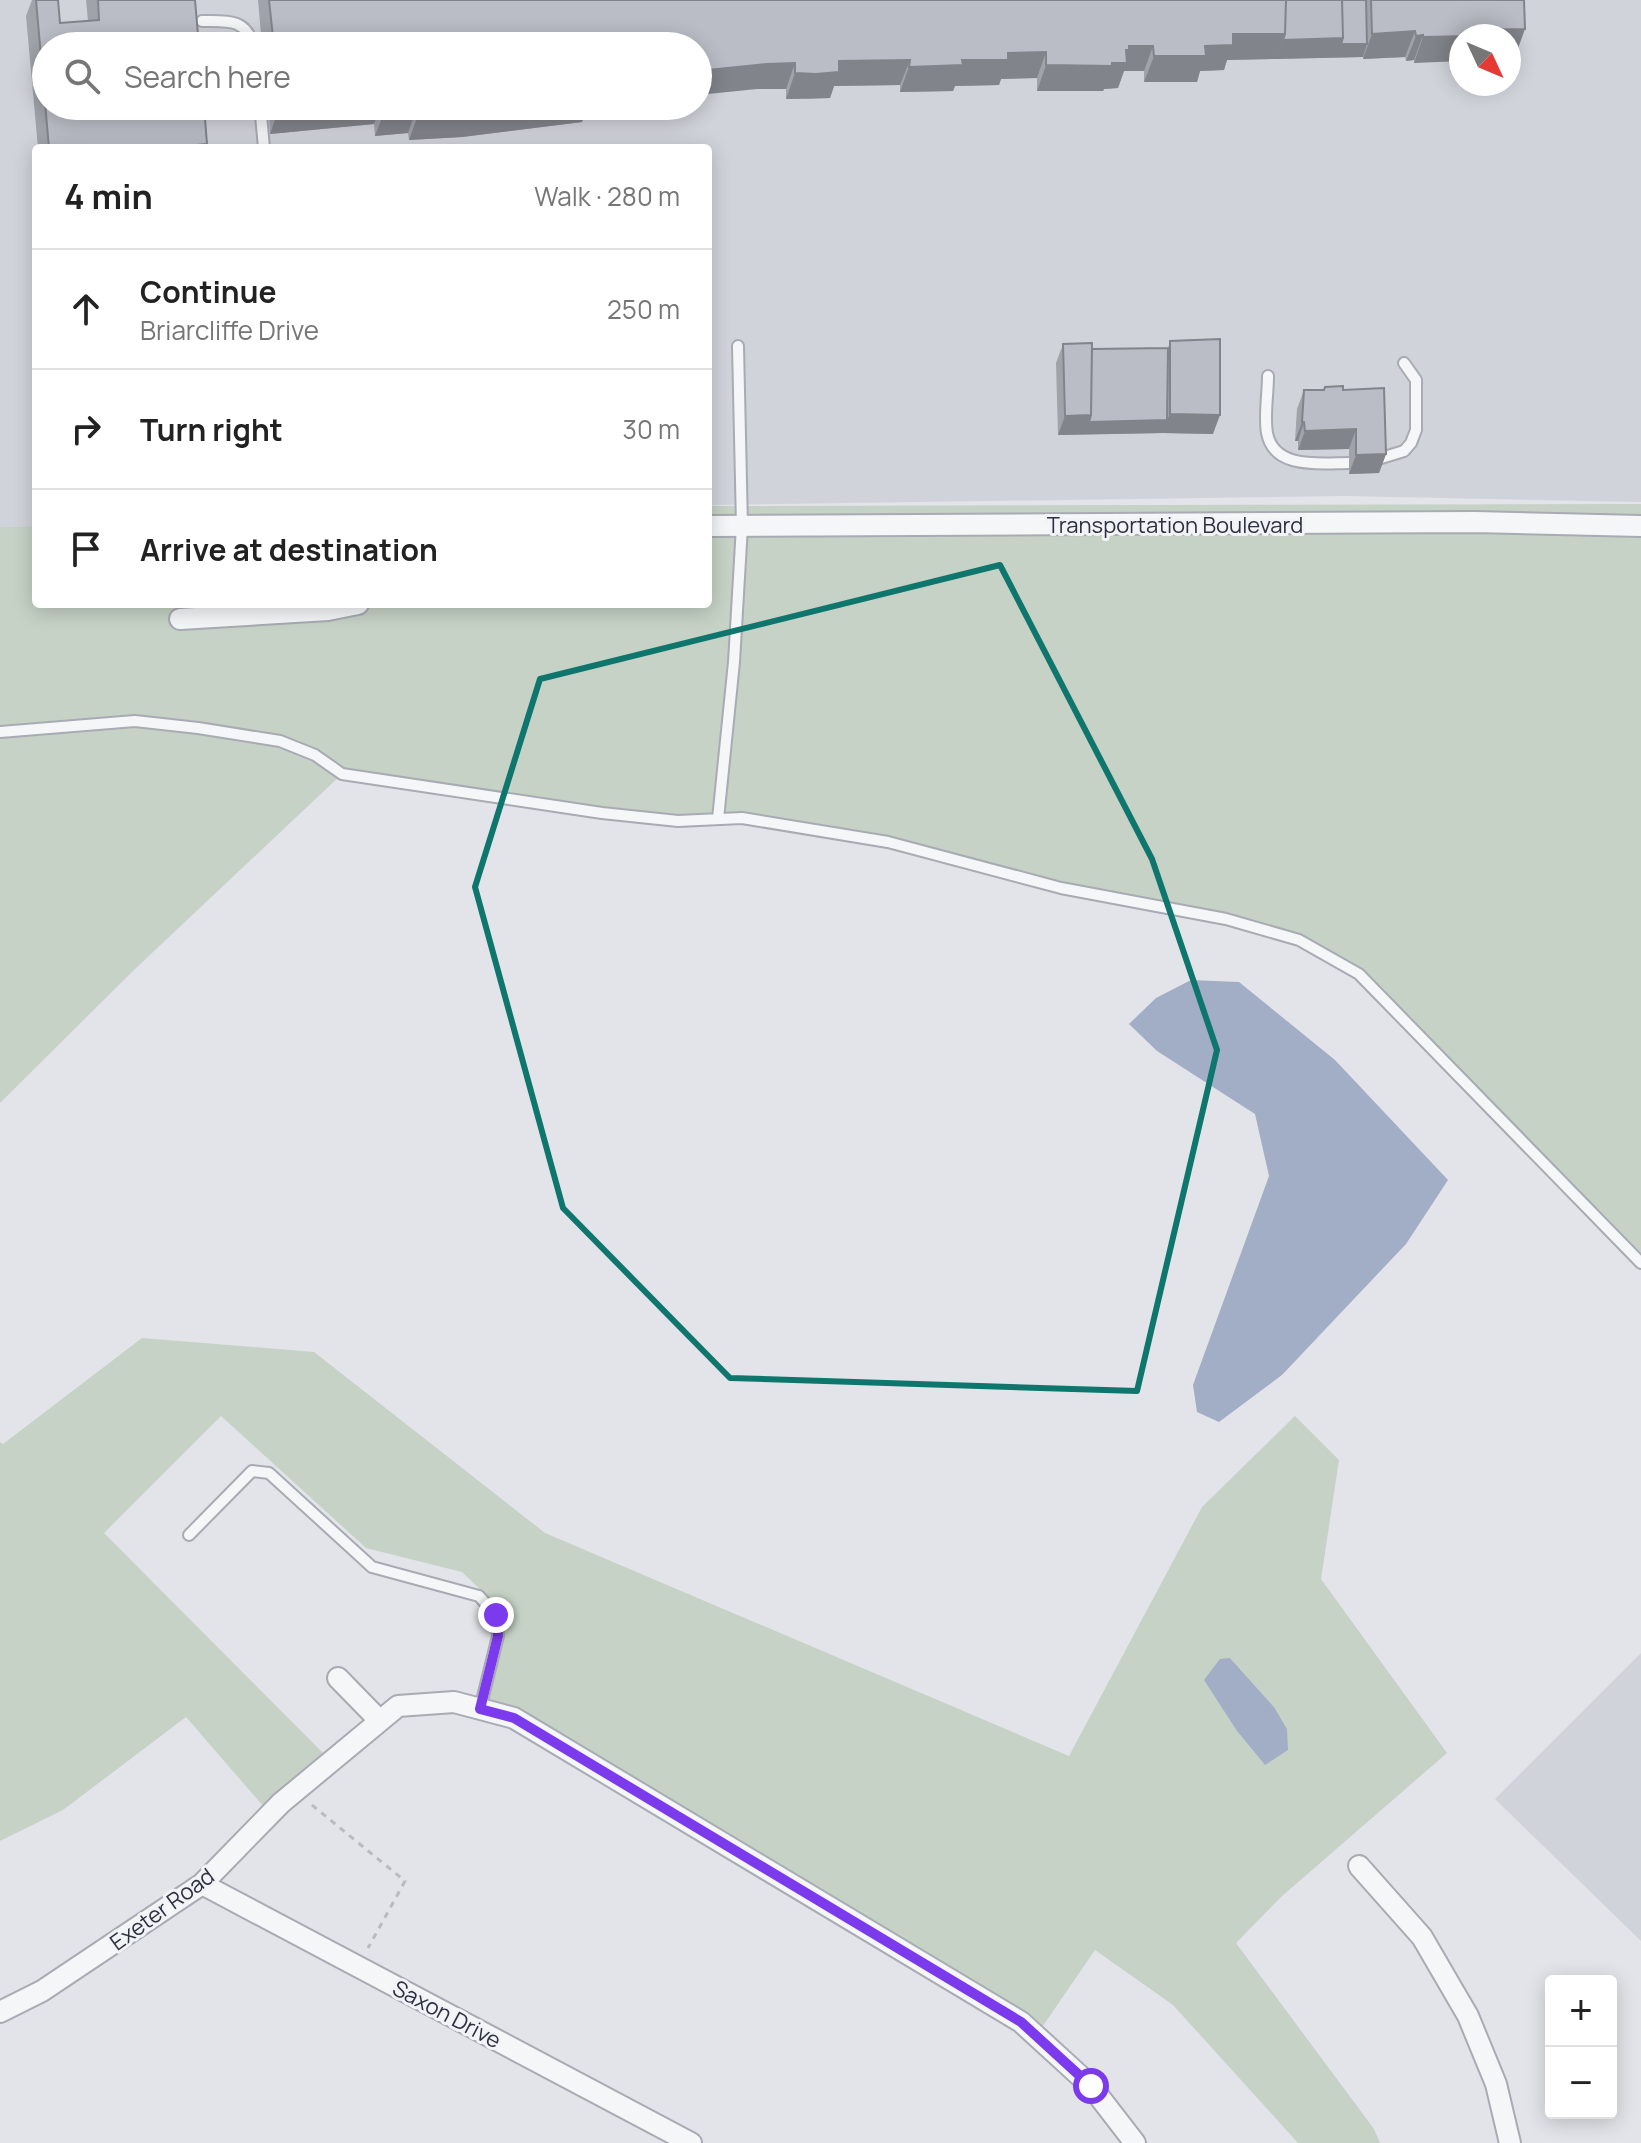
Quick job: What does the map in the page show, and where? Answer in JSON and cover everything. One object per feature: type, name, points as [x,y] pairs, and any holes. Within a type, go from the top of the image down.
[{"type":"street","name":"Transportation Boulevard","points":[[712,526],[1475,522],[1641,526]]},
{"type":"street","points":[[180,619],[338,608]]},
{"type":"street","points":[[338,1678],[378,1719]]},
{"type":"street","name":"Exeter Road","points":[[0,2012],[42,1991],[202,1884],[281,1803],[378,1719],[398,1706],[454,1702],[514,1718],[1021,2022],[1091,2086],[1135,2143]]},
{"type":"street","points":[[1359,1866],[1422,1937],[1468,2016],[1496,2084],[1510,2143]]},
{"type":"street","name":"Saxon Drive","points":[[202,1884],[691,2143]]},
{"type":"lane","points":[[202,21],[226,21],[242,25],[248,32]]},
{"type":"lane","points":[[261,120],[264,144]]},
{"type":"lane","points":[[718,819],[734,662],[742,526],[738,346]]},
{"type":"lane","points":[[1378,459],[1404,451],[1416,430],[1416,380],[1404,363]]},
{"type":"lane","points":[[1268,376],[1267,434],[1273,448],[1286,459],[1304,463],[1349,463]]},
{"type":"lane","points":[[0,732],[135,721],[280,741],[315,755],[342,774],[602,813],[678,821],[742,818],[888,842],[1061,888],[1226,919],[1299,940],[1359,974],[1641,1263]]},
{"type":"lane","points":[[189,1535],[252,1471],[269,1473],[372,1567],[479,1596],[496,1615],[498,1636],[480,1709]]},
{"type":"path","points":[[312,1805],[405,1881],[366,1953]]},
{"type":"highlighted area","points":[[1000,565],[1152,859],[1217,1050],[1137,1391],[730,1378],[563,1208],[475,887],[540,679]]},
{"type":"shaded area","points":[[0,0],[1641,0],[1641,502],[1345,496],[712,505],[712,144],[32,144],[32,526],[0,527]]},
{"type":"shaded area","points":[[1641,1653],[1641,1941],[1495,1799]]},
{"type":"green space","points":[[1641,504],[1641,1263],[1359,974],[1299,940],[1061,888],[888,842],[742,818],[678,821],[342,774],[135,969],[0,1103],[0,527],[32,526],[32,608],[712,608],[712,506]]},
{"type":"green space","points":[[142,1338],[314,1352],[545,1533],[1069,1756],[1202,1507],[1295,1416],[1339,1460],[1321,1579],[1447,1753],[1281,1897],[1236,1943],[1374,2129],[1380,2143],[1298,2143],[1173,2005],[1095,1950],[1036,2036],[480,1709],[508,1616],[462,1572],[366,1548],[221,1416],[104,1533],[330,1760],[270,1814],[186,1717],[63,1810],[0,1841],[0,1442],[3,1444]],"holes":[[[1230,1658],[1274,1707],[1265,1765],[1237,1731]]]},
{"type":"water","points":[[1191,980],[1239,982],[1335,1060],[1448,1180],[1406,1244],[1282,1375],[1219,1422],[1197,1412],[1193,1385],[1269,1176],[1255,1114],[1157,1051],[1129,1024],[1156,998]]},
{"type":"water","points":[[1230,1658],[1274,1707],[1287,1729],[1288,1750],[1265,1765],[1237,1731],[1204,1680],[1220,1659]]},
{"type":"building","points":[[36,0],[58,0],[60,23],[99,20],[98,0],[195,0],[198,32],[39,32]]},
{"type":"building","points":[[269,0],[1286,0],[1285,34],[1233,34],[1233,45],[1205,46],[1206,56],[1154,56],[1153,46],[1129,46],[1126,50],[1127,63],[1112,63],[1112,66],[1046,65],[1046,52],[1008,53],[1008,60],[962,60],[963,65],[909,67],[910,60],[839,61],[839,72],[816,74],[795,73],[795,63],[712,70],[712,32],[272,32]]},
{"type":"building","points":[[1286,0],[1342,0],[1343,38],[1283,40]]},
{"type":"building","points":[[1342,0],[1366,0],[1367,44],[1341,44]]},
{"type":"building","points":[[1371,0],[1524,0],[1525,29],[1521,29],[1521,24],[1449,24],[1449,36],[1416,36],[1415,31],[1372,34]]},
{"type":"building","points":[[47,120],[205,120],[207,144],[49,144]]},
{"type":"building","points":[[1220,339],[1220,415],[1170,414],[1170,341]]},
{"type":"building","points":[[1092,343],[1091,415],[1065,416],[1063,344]]},
{"type":"building","points":[[1168,348],[1167,420],[1089,422],[1092,349]]},
{"type":"building","points":[[1343,386],[1343,390],[1384,388],[1386,454],[1356,455],[1356,429],[1305,431],[1302,422],[1304,390]]},
{"type":"route","points":[[496,1615],[498,1636],[480,1709],[514,1718],[1021,2022],[1091,2086]]}]
